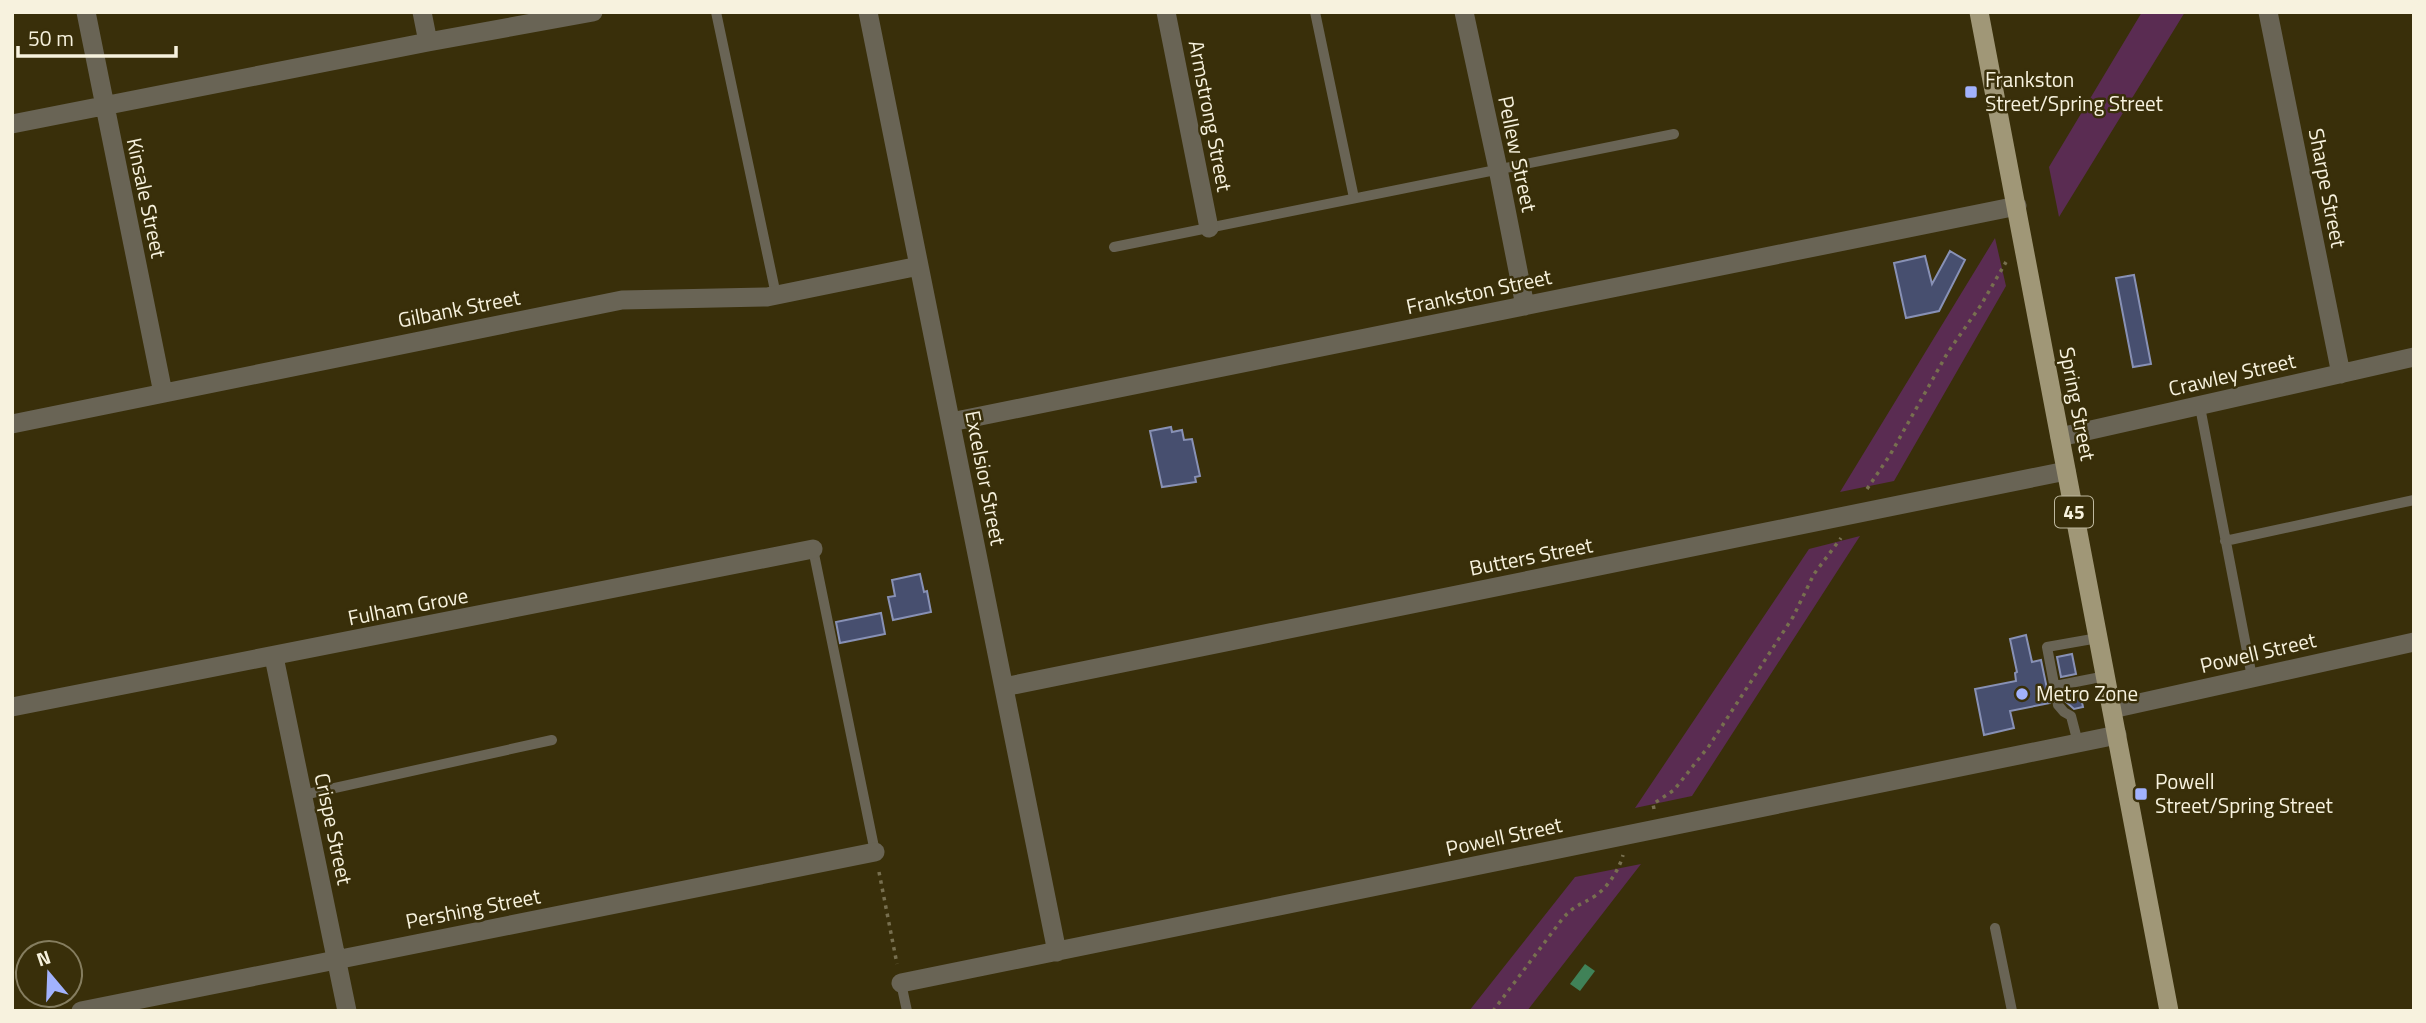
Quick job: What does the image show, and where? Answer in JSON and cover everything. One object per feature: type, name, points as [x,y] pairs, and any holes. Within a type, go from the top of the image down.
[{"type":"main road","name":"Spring Street","points":[[1979,12],[2169,1011]]},
{"type":"street","name":"Kinsale Street","points":[[86,12],[163,393]]},
{"type":"street","points":[[422,12],[428,42]]},
{"type":"street","points":[[12,124],[593,12]]},
{"type":"street","name":"Excelsior Street","points":[[868,12],[1057,952]]},
{"type":"street","name":"Armstrong Street","points":[[1166,12],[1209,228]]},
{"type":"street","name":"Pellew Street","points":[[1464,12],[1525,306]]},
{"type":"street","name":"Sharpe Street","points":[[2268,12],[2341,374]]},
{"type":"street","name":"Frankston Street","points":[[951,422],[2017,206]]},
{"type":"street","name":"Gilbank Street","points":[[12,424],[622,300],[776,295],[919,266]]},
{"type":"street","name":"Crawley Street","points":[[2060,437],[2414,357]]},
{"type":"street","name":"Butters Street","points":[[1004,687],[2066,471]]},
{"type":"street","name":"Fulham Grove","points":[[12,707],[813,549]]},
{"type":"street","name":"Powell Street","points":[[2112,709],[2414,642]]},
{"type":"street","name":"Crispe Street","points":[[274,657],[347,1011]]},
{"type":"street","name":"Powell Street","points":[[901,983],[2116,735]]},
{"type":"street","name":"Pershing Street","points":[[81,1011],[875,852]]},
{"type":"lane","points":[[716,12],[776,295]]},
{"type":"lane","points":[[1315,12],[1354,198]]},
{"type":"lane","points":[[1114,247],[1674,134]]},
{"type":"lane","points":[[2200,407],[2252,677]]},
{"type":"lane","points":[[2225,541],[2414,500]]},
{"type":"lane","points":[[813,549],[875,852]]},
{"type":"lane","points":[[2078,743],[2074,721],[2058,705],[2047,647],[2098,638]]},
{"type":"lane","points":[[2054,686],[2106,676]]},
{"type":"lane","points":[[303,795],[552,740]]},
{"type":"lane","points":[[1995,928],[2012,1011]]},
{"type":"lane","points":[[901,983],[907,1011]]},
{"type":"path","points":[[1867,489],[1890,455],[1948,352],[1981,305],[2006,262]]},
{"type":"path","points":[[1493,1011],[1563,918],[1576,904],[1596,895],[1620,868],[1624,848],[1656,819],[1653,804],[1674,790],[1709,746],[1793,617],[1814,573],[1841,538]]},
{"type":"path","points":[[875,852],[901,983]]},
{"type":"shaded area","points":[[2142,12],[2185,12],[2059,217],[2049,167]]},
{"type":"shaded area","points":[[1995,238],[2006,286],[1894,481],[1840,492]]},
{"type":"shaded area","points":[[1860,536],[1692,796],[1635,808],[1809,549]]},
{"type":"shaded area","points":[[1641,864],[1527,1011],[1469,1011],[1575,877]]},
{"type":"shaded area","points":[[1585,964],[1595,971],[1580,991],[1570,984]]},
{"type":"building","points":[[1950,251],[1965,260],[1939,311],[1906,318],[1894,263],[1925,256],[1932,284]]},
{"type":"building","points":[[2134,275],[2151,364],[2133,367],[2116,278]]},
{"type":"building","points":[[1171,427],[1172,432],[1182,430],[1184,440],[1192,439],[1200,476],[1195,477],[1196,482],[1162,487],[1150,431]]},
{"type":"building","points":[[920,574],[931,612],[893,620],[888,597],[895,596],[892,580]]},
{"type":"building","points":[[881,613],[885,634],[840,643],[836,622]]},
{"type":"building","points":[[2026,635],[2032,662],[2041,660],[2050,703],[2010,711],[2014,728],[1984,735],[1975,689],[2016,681],[2017,672],[2010,639]]},
{"type":"building","points":[[2072,654],[2076,674],[2061,677],[2057,657]]},
{"type":"building","points":[[2079,689],[2083,707],[2074,709],[2065,701],[2064,692]]},
{"type":"place","name":"Frankston Street/Spring Street","points":[[1971,92]]},
{"type":"place","name":"Metro Zone","points":[[2022,694]]},
{"type":"place","name":"Powell Street/Spring Street","points":[[2141,794]]}]
